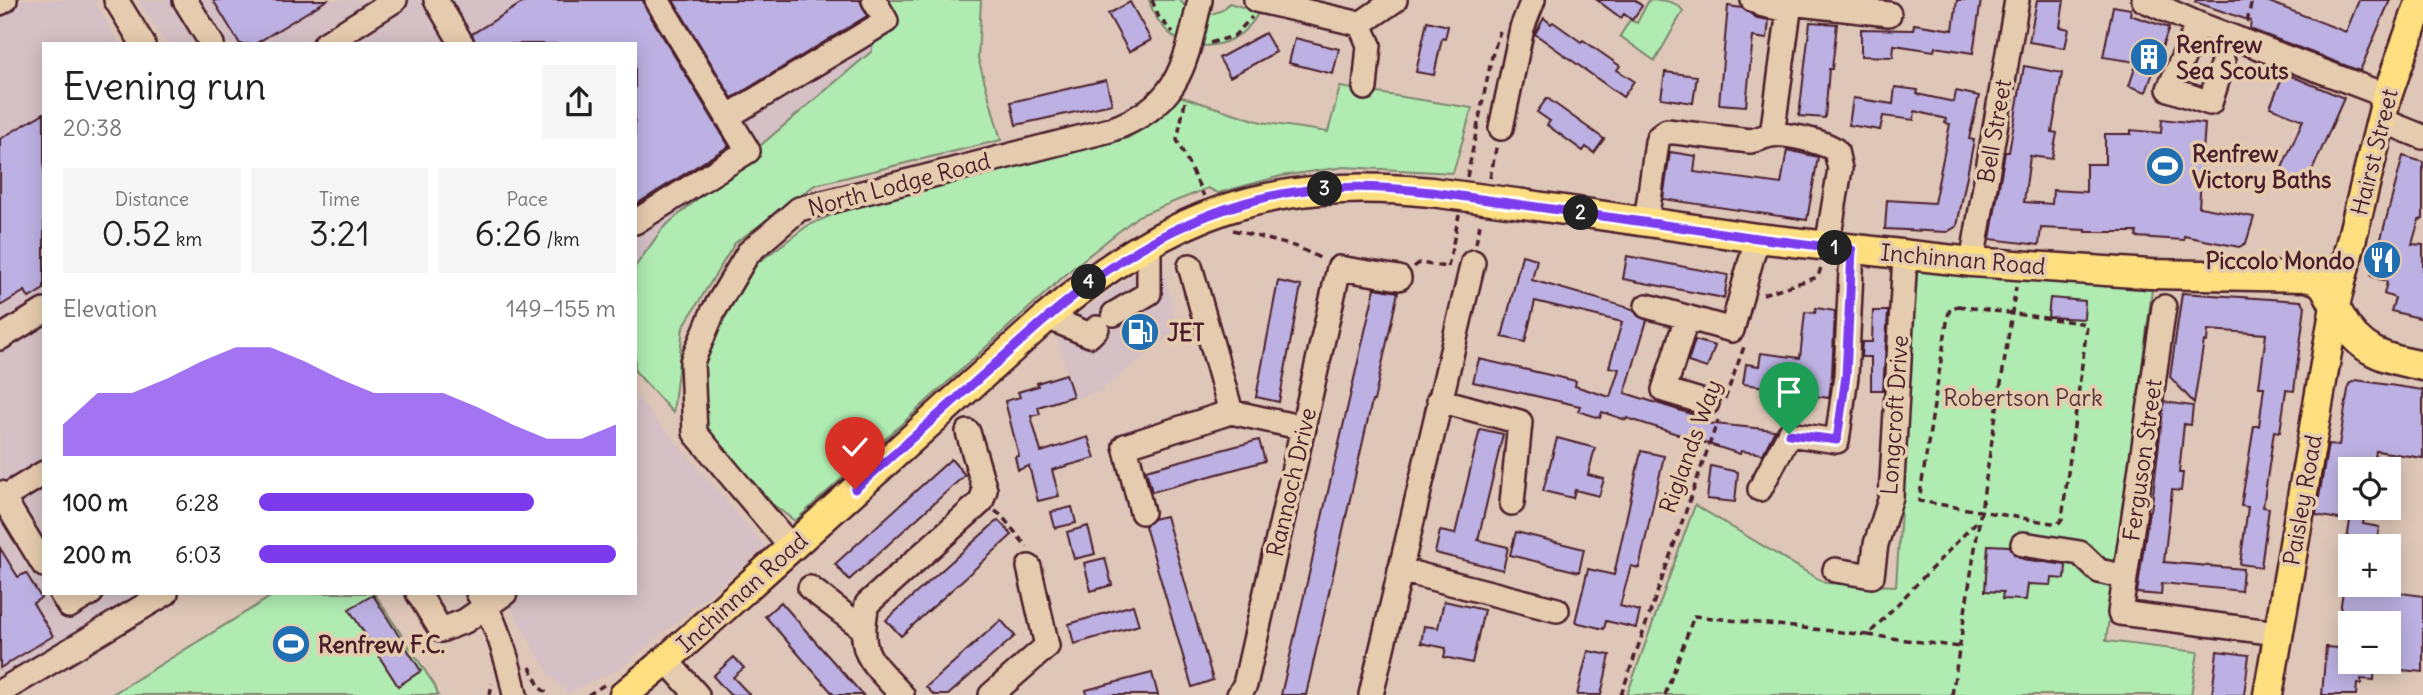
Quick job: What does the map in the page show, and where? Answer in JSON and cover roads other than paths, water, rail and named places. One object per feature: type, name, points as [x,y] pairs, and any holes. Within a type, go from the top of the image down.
[{"type":"main road","name":"Hairst Street","points":[[2335,306],[2384,108],[2421,0]]},
{"type":"main road","name":"Inchinnan Road","points":[[624,695],[1047,317],[1103,271],[1149,243],[1204,217],[1269,197],[1315,189],[1382,187],[1905,256],[2150,274],[2307,277],[2325,285],[2353,335],[2372,352],[2389,359],[2423,366]]},
{"type":"main road","name":"Paisley Road","points":[[2268,695],[2335,306]]},
{"type":"street","points":[[0,3],[5,0]]},
{"type":"street","points":[[116,0],[142,42]]},
{"type":"street","points":[[185,0],[211,42]]},
{"type":"street","points":[[328,42],[395,0]]},
{"type":"street","points":[[436,0],[461,42]]},
{"type":"street","points":[[637,221],[748,151],[657,0]]},
{"type":"street","points":[[727,117],[886,21],[874,0]]},
{"type":"street","name":"North Lodge Road","points":[[791,547],[695,433],[692,362],[713,312],[748,253],[799,209],[1134,122],[1154,106],[1175,83],[1186,62],[1200,0]]},
{"type":"street","points":[[1256,0],[1360,24],[1395,0]]},
{"type":"street","points":[[1501,128],[1522,29],[1533,0]]},
{"type":"street","points":[[1753,0],[1763,5],[1790,4],[1889,14]]},
{"type":"street","name":"Bell Street","points":[[1972,262],[2017,0]]},
{"type":"street","points":[[2144,0],[2384,108],[2423,137]]},
{"type":"street","points":[[1772,135],[1790,4]]},
{"type":"street","points":[[1360,24],[1370,45],[1366,88]]},
{"type":"street","points":[[2199,24],[2169,89],[2210,103],[2224,62]]},
{"type":"street","points":[[1646,222],[1657,142],[1667,131],[1750,141],[1772,135],[1823,142],[1836,151],[1840,169],[1840,248],[1846,376],[1837,440],[1789,434],[1760,489]]},
{"type":"street","points":[[1647,306],[1732,331],[1757,238]]},
{"type":"street","points":[[1047,317],[1090,335],[1105,321],[1149,293],[1149,243]]},
{"type":"street","name":"Longcroft Drive","points":[[1835,570],[1872,576],[1876,544],[1891,497],[1905,256]]},
{"type":"street","points":[[1371,695],[1473,262]]},
{"type":"street","points":[[1190,267],[1231,412]]},
{"type":"street","name":"Rannoch Drive","points":[[1238,695],[1245,685],[1339,268],[1399,278]]},
{"type":"street","name":"Ferguson Street","points":[[2164,307],[2120,613],[2278,633]]},
{"type":"street","points":[[0,338],[42,312]]},
{"type":"street","points":[[1687,317],[1664,390],[1707,403]]},
{"type":"street","points":[[1439,400],[1520,422],[1512,503]]},
{"type":"street","points":[[1142,512],[1125,446],[1231,412],[1304,428]]},
{"type":"street","points":[[902,695],[869,659],[864,648],[862,628],[867,604],[982,502],[985,490],[968,432]]},
{"type":"street","points":[[42,474],[1,495],[42,562]]},
{"type":"street","points":[[2023,544],[2080,553],[2099,571],[2125,576]]},
{"type":"street","points":[[991,695],[1047,646],[1029,567]]},
{"type":"street","points":[[1400,570],[1557,610]]},
{"type":"street","points":[[810,588],[862,628]]},
{"type":"street","points":[[62,595],[69,606],[88,595]]},
{"type":"street","points":[[13,690],[163,595]]},
{"type":"street","points":[[419,595],[441,631],[465,621],[490,598],[516,695]]},
{"type":"street","points":[[666,660],[697,695]]},
{"type":"place","name":"Renfrew Sea Scouts","points":[[2149,57]]},
{"type":"place","name":"Renfrew Victory Baths","points":[[2165,166]]},
{"type":"place","name":"Piccolo Mondo","points":[[2382,260]]},
{"type":"place","name":"JET","points":[[1140,332]]},
{"type":"place","name":"Renfrew F.C.","points":[[291,644]]},
{"type":"park label","name":"Robertson Park","points":[[2023,397]]}]
